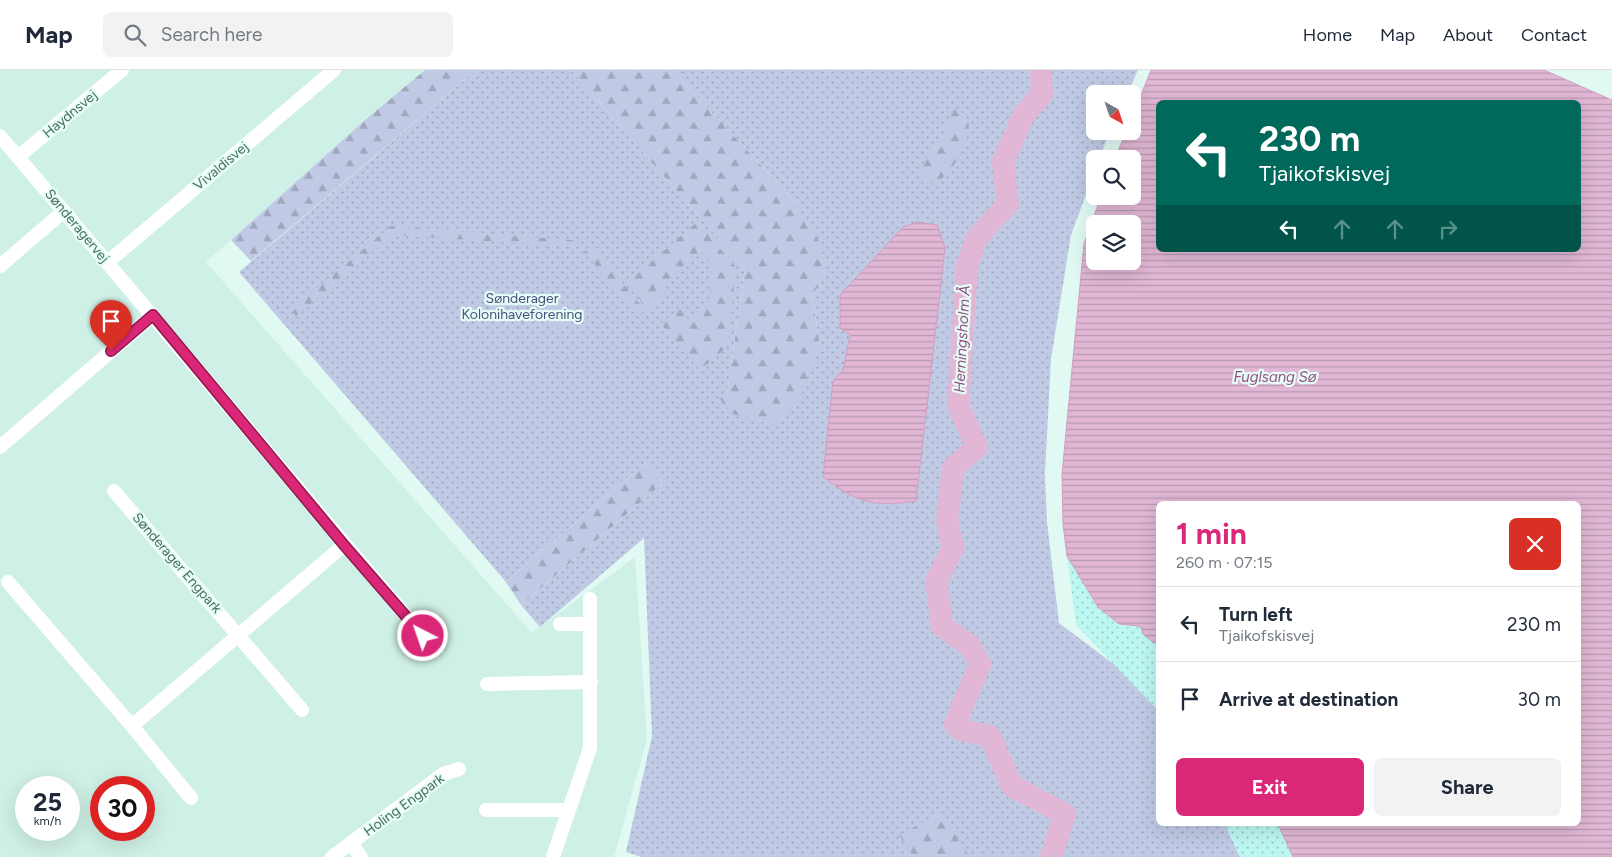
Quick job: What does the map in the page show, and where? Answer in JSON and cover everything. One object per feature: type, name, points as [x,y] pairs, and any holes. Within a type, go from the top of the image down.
[{"type":"street","name":"Haydnsvej","points":[[18,157],[122,70]]},
{"type":"street","name":"Vivaldisvej","points":[[108,262],[334,70]]},
{"type":"street","name":"Sønderagervej","points":[[0,136],[153,315]]},
{"type":"street","points":[[0,266],[64,211]]},
{"type":"street","points":[[0,446],[153,315],[344,545],[423,636]]},
{"type":"street","name":"Sønderager Engpark","points":[[114,491],[240,635],[302,710]]},
{"type":"street","points":[[132,726],[344,545]]},
{"type":"street","points":[[8,582],[132,726],[191,798]]},
{"type":"street","points":[[553,857],[590,748],[590,599]]},
{"type":"street","points":[[560,624],[590,624]]},
{"type":"street","points":[[487,684],[591,682]]},
{"type":"street","name":"Holing Engpark","points":[[332,857],[443,774],[458,769]]},
{"type":"street","points":[[486,810],[569,810]]},
{"type":"street","name":"Holing Engpark","points":[[351,843],[361,857]]},
{"type":"shaded area","points":[[0,70],[425,70],[365,120],[206,262],[532,633],[635,557],[647,739],[614,857],[0,857]]},
{"type":"green space","points":[[425,70],[476,70],[251,261],[231,240],[365,120]]},
{"type":"green space","name":"Sønderager Kolonihaveforening","points":[[476,70],[571,70],[745,269],[727,393],[720,399],[820,346],[812,297],[826,271],[792,198],[672,70],[1138,70],[1131,85],[1086,85],[1086,140],[1106,140],[1103,150],[1086,150],[1086,194],[1071,235],[1051,359],[1045,473],[1047,522],[1059,623],[1115,665],[1156,708],[1156,826],[1226,826],[1240,857],[641,857],[626,852],[652,736],[644,538],[540,627],[521,605],[663,483],[645,463],[506,582],[239,272]]},
{"type":"green space","points":[[571,70],[672,70],[792,198],[820,243],[826,271],[812,297],[820,346],[798,403],[773,425],[733,414],[720,399],[727,393],[745,269]]},
{"type":"green space","points":[[954,108],[961,112],[968,121],[969,128],[964,146],[954,164],[942,178],[936,182],[924,184],[917,173],[942,136]]},
{"type":"green space","points":[[697,222],[736,267],[727,347],[700,370],[661,324],[680,308],[689,321],[710,303],[712,266],[701,251],[660,287],[667,294],[648,310],[627,283]]},
{"type":"green space","points":[[391,226],[582,241],[574,247],[393,235],[296,316],[291,310]]},
{"type":"green space","points":[[591,246],[645,310],[638,316],[584,252]]},
{"type":"green space","points":[[546,293],[569,319],[557,329],[534,303]]},
{"type":"green space","points":[[645,463],[663,483],[521,605],[506,582]]},
{"type":"green space","points":[[941,813],[970,857],[914,857],[899,835]]},
{"type":"sand","points":[[1067,556],[1098,607],[1119,624],[1141,626],[1156,644],[1156,708],[1076,625]]},
{"type":"sand","points":[[1226,826],[1279,826],[1293,857],[1240,857]]},
{"type":"water","name":"Fuglsang Sø","points":[[1151,70],[1544,70],[1612,100],[1612,857],[1293,857],[1279,826],[1581,826],[1581,501],[1156,501],[1156,644],[1144,635],[1140,626],[1119,624],[1098,607],[1067,556],[1063,524],[1062,474],[1086,238],[1086,270],[1141,270],[1141,215],[1094,215],[1098,205],[1141,205],[1141,150],[1119,150],[1122,140],[1141,140],[1141,95]]},
{"type":"water","points":[[918,222],[937,225],[945,248],[916,501],[876,503],[856,498],[823,477],[833,381],[843,370],[850,335],[840,328],[840,295],[903,227]]},
{"type":"waterway","name":"Herningsholm Å","points":[[1041,70],[1042,94],[1023,116],[1003,162],[1008,203],[976,239],[967,266],[958,405],[977,447],[953,468],[947,521],[953,548],[936,582],[942,626],[970,646],[980,664],[955,724],[961,730],[990,736],[1012,786],[1065,814],[1051,857]]},
{"type":"route","points":[[111,351],[153,315],[344,545],[423,636]]}]
